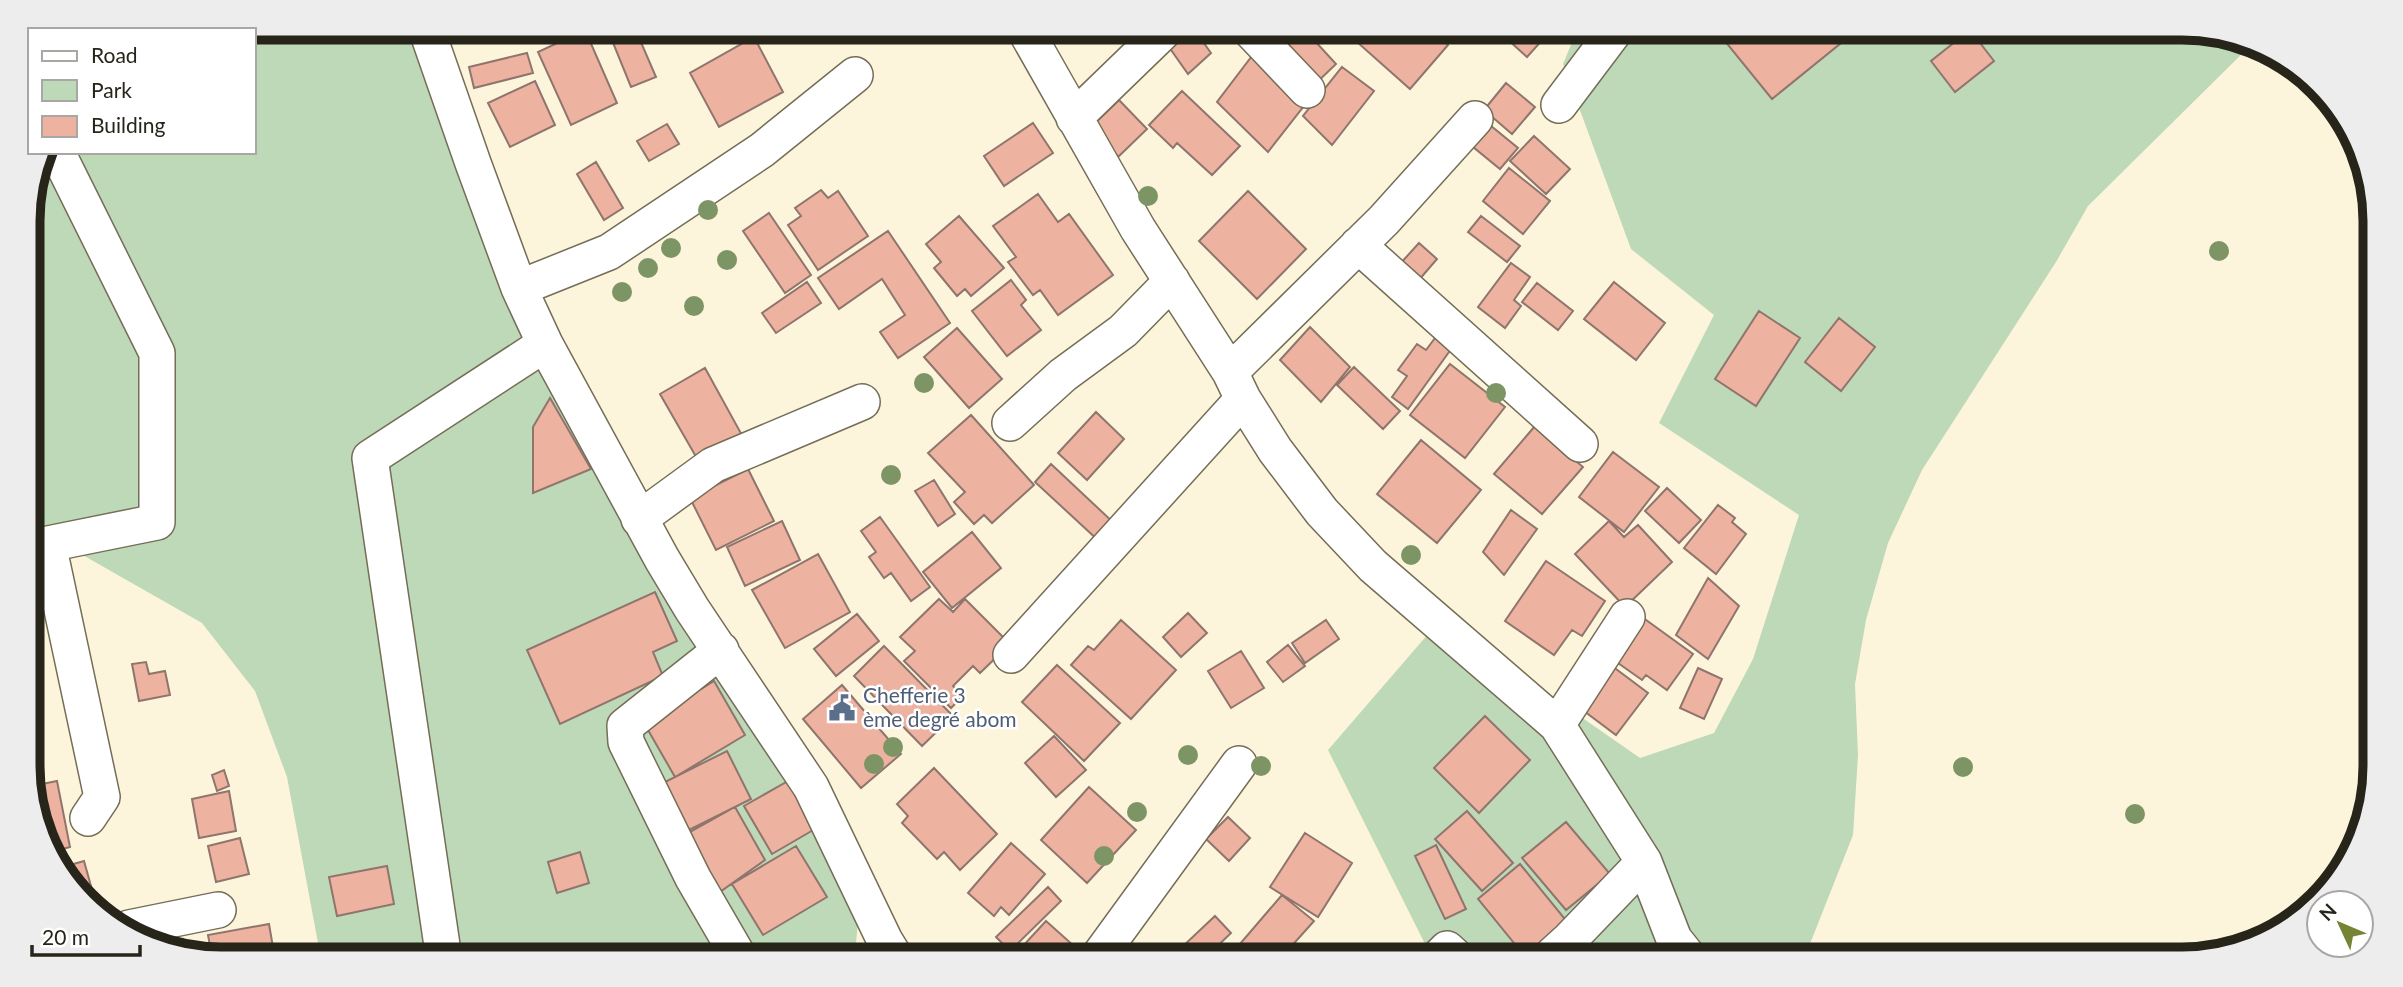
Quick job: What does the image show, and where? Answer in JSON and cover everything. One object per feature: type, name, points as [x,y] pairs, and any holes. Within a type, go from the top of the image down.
[{"type":"street","points":[[1260,40],[1307,90]]},
{"type":"street","points":[[1559,105],[1609,40]]},
{"type":"street","points":[[430,41],[519,288],[545,344],[639,519],[692,609],[811,787],[888,947]]},
{"type":"street","points":[[1031,41],[1138,229],[1275,450],[1322,512],[1373,566],[1557,725],[1644,862],[1674,939],[1680,946]]},
{"type":"street","points":[[1074,118],[1154,41]]},
{"type":"street","points":[[519,288],[609,252],[762,150],[855,75]]},
{"type":"street","points":[[1012,655],[1357,245],[1384,220],[1475,120]]},
{"type":"street","points":[[40,546],[156,522],[156,353],[58,154]]},
{"type":"street","points":[[1357,245],[1580,444]]},
{"type":"street","points":[[1010,423],[1063,375],[1123,331],[1172,281]]},
{"type":"street","points":[[442,947],[370,458],[545,344]]},
{"type":"street","points":[[639,519],[713,465],[862,402]]},
{"type":"street","points":[[40,552],[102,797],[88,818]]},
{"type":"street","points":[[1557,725],[1627,617]]},
{"type":"street","points":[[721,650],[625,726],[626,742],[692,878],[733,947]]},
{"type":"street","points":[[1106,947],[1239,764]]},
{"type":"street","points":[[1562,946],[1644,862]]},
{"type":"street","points":[[138,926],[218,910]]},
{"type":"green space","points":[[1573,40],[2181,40],[2228,46],[2244,52],[2088,206],[2056,262],[1922,470],[1888,543],[1866,620],[1855,684],[1858,755],[1853,835],[1809,946],[1426,946],[1328,750],[1435,626],[1538,687],[1640,758],[1714,733],[1753,659],[1799,515],[1659,423],[1714,315],[1631,249],[1563,64]]},
{"type":"green space","points":[[256,41],[416,41],[513,297],[719,626],[792,725],[844,826],[862,880],[856,943],[859,947],[319,947],[287,777],[255,691],[202,623],[40,531],[41,210],[46,175],[53,154],[256,154]]},
{"type":"building","points":[[1202,40],[1211,53],[1188,74],[1169,47],[1175,41]]},
{"type":"building","points":[[1269,40],[1314,40],[1336,64],[1311,88]]},
{"type":"building","points":[[1443,40],[1448,45],[1410,89],[1357,42]]},
{"type":"building","points":[[1509,40],[1542,40],[1527,57]]},
{"type":"building","points":[[1724,40],[1845,40],[1772,99]]},
{"type":"building","points":[[1957,40],[1978,40],[1994,61],[1955,92],[1931,61]]},
{"type":"building","points":[[562,41],[590,41],[617,103],[571,125],[538,52]]},
{"type":"building","points":[[612,41],[640,41],[656,77],[631,87]]},
{"type":"building","points":[[747,41],[756,41],[783,92],[719,127],[690,73]]},
{"type":"building","points":[[1255,52],[1307,102],[1268,152],[1217,102]]},
{"type":"building","points":[[527,53],[533,73],[474,88],[469,67]]},
{"type":"building","points":[[1342,67],[1374,91],[1332,145],[1303,116]]},
{"type":"building","points":[[535,81],[555,125],[510,147],[488,103]]},
{"type":"building","points":[[1506,83],[1535,107],[1512,134],[1484,110]]},
{"type":"building","points":[[1182,91],[1240,146],[1212,175],[1177,143],[1173,148],[1149,125]]},
{"type":"building","points":[[1119,100],[1147,129],[1118,157],[1090,128]]},
{"type":"building","points":[[1485,121],[1518,148],[1500,169],[1467,142]]},
{"type":"building","points":[[1033,123],[1053,153],[1004,186],[984,156]]},
{"type":"building","points":[[667,124],[679,144],[649,161],[637,141]]},
{"type":"building","points":[[1534,136],[1570,169],[1546,194],[1510,161]]},
{"type":"building","points":[[596,162],[623,208],[604,220],[577,174]]},
{"type":"building","points":[[1509,168],[1550,201],[1523,234],[1483,201]]},
{"type":"building","points":[[821,190],[828,198],[838,191],[868,236],[818,270],[788,225],[801,216],[795,208]]},
{"type":"building","points":[[1248,191],[1306,249],[1257,299],[1199,241]]},
{"type":"building","points":[[1038,194],[1058,222],[1069,214],[1113,275],[1058,315],[1040,290],[1033,295],[1008,262],[1016,257],[993,226]]},
{"type":"building","points":[[769,213],[811,275],[785,293],[743,231]]},
{"type":"building","points":[[959,216],[1004,268],[971,296],[965,289],[957,296],[934,268],[941,262],[926,244]]},
{"type":"building","points":[[1481,216],[1520,246],[1507,262],[1468,232]]},
{"type":"building","points":[[888,231],[950,323],[898,358],[880,332],[905,315],[882,279],[839,309],[818,278]]},
{"type":"building","points":[[1419,243],[1437,259],[1418,281],[1399,265]]},
{"type":"building","points":[[1511,263],[1530,277],[1514,300],[1521,306],[1505,328],[1478,307]]},
{"type":"building","points":[[1011,280],[1026,300],[1021,305],[1041,330],[1007,356],[972,311]]},
{"type":"building","points":[[807,282],[821,303],[776,333],[762,313]]},
{"type":"building","points":[[1614,282],[1665,323],[1636,360],[1584,319]]},
{"type":"building","points":[[1537,283],[1573,311],[1558,330],[1522,302]]},
{"type":"building","points":[[1759,311],[1800,338],[1756,406],[1715,379]]},
{"type":"building","points":[[1839,318],[1875,347],[1841,391],[1805,362]]},
{"type":"building","points":[[1310,327],[1350,367],[1321,402],[1280,360]]},
{"type":"building","points":[[957,328],[1002,379],[969,408],[924,357]]},
{"type":"building","points":[[1438,334],[1454,345],[1408,409],[1392,397],[1407,376],[1398,370],[1417,344],[1426,350]]},
{"type":"building","points":[[1450,364],[1505,407],[1465,458],[1410,415]]},
{"type":"building","points":[[1354,367],[1400,411],[1383,429],[1337,385]]},
{"type":"building","points":[[705,368],[743,437],[699,462],[660,394]]},
{"type":"building","points":[[550,398],[591,469],[533,493],[533,427]]},
{"type":"building","points":[[1096,412],[1124,439],[1087,480],[1058,453]]},
{"type":"building","points":[[971,415],[1034,485],[992,523],[984,515],[974,524],[954,502],[965,492],[928,453]]},
{"type":"building","points":[[1535,426],[1583,467],[1542,514],[1494,474]]},
{"type":"building","points":[[1421,440],[1481,490],[1437,543],[1377,494]]},
{"type":"building","points":[[1613,452],[1659,487],[1624,532],[1579,497]]},
{"type":"building","points":[[1051,464],[1116,525],[1100,542],[1035,482]]},
{"type":"building","points":[[748,469],[774,521],[716,550],[690,498]]},
{"type":"building","points":[[934,480],[955,514],[938,526],[915,491]]},
{"type":"building","points":[[1667,488],[1701,520],[1679,543],[1645,511]]},
{"type":"building","points":[[1718,505],[1735,518],[1732,522],[1746,534],[1716,574],[1684,548]]},
{"type":"building","points":[[1511,510],[1537,529],[1504,575],[1483,552]]},
{"type":"building","points":[[880,517],[930,587],[911,601],[891,573],[884,578],[869,557],[876,552],[861,531]]},
{"type":"building","points":[[782,521],[800,560],[745,586],[727,547]]},
{"type":"building","points":[[1609,521],[1624,537],[1638,525],[1672,562],[1625,607],[1575,554]]},
{"type":"building","points":[[972,532],[1001,568],[952,608],[923,572]]},
{"type":"building","points":[[818,554],[850,612],[785,648],[752,590]]},
{"type":"building","points":[[1546,561],[1605,601],[1582,636],[1572,630],[1554,655],[1505,621]]},
{"type":"building","points":[[1708,578],[1739,606],[1708,659],[1676,635]]},
{"type":"building","points":[[655,592],[677,641],[653,652],[663,676],[560,724],[527,650]]},
{"type":"building","points":[[939,599],[953,612],[965,599],[1010,644],[980,673],[973,666],[953,686],[963,696],[951,708],[904,661],[915,651],[900,637]]},
{"type":"building","points":[[1188,613],[1207,633],[1181,657],[1163,637]]},
{"type":"building","points":[[857,614],[879,641],[836,676],[814,649]]},
{"type":"building","points":[[1642,617],[1693,654],[1667,690],[1646,675],[1642,680],[1611,658]]},
{"type":"building","points":[[1121,620],[1176,670],[1131,719],[1071,665],[1088,646],[1094,650]]},
{"type":"building","points":[[1326,620],[1339,639],[1305,663],[1292,643]]},
{"type":"building","points":[[1288,645],[1305,666],[1283,682],[1267,662]]},
{"type":"building","points":[[884,646],[953,716],[922,746],[854,676]]},
{"type":"building","points":[[1241,651],[1264,688],[1231,708],[1208,671]]},
{"type":"building","points":[[146,662],[149,674],[165,671],[170,695],[139,701],[132,664]]},
{"type":"building","points":[[1608,663],[1648,693],[1616,735],[1576,705]]},
{"type":"building","points":[[1057,665],[1120,723],[1084,761],[1022,702]]},
{"type":"building","points":[[1698,668],[1722,679],[1704,719],[1680,708]]},
{"type":"building","points":[[714,681],[745,735],[675,777],[644,723],[698,684],[701,689]]},
{"type":"building","points":[[842,685],[901,754],[861,788],[803,719]]},
{"type":"building","points":[[1485,716],[1530,760],[1479,813],[1434,768]]},
{"type":"building","points":[[1054,736],[1086,770],[1056,797],[1025,763]]},
{"type":"building","points":[[727,751],[751,799],[681,834],[657,786]]},
{"type":"building","points":[[934,768],[997,834],[960,870],[944,852],[937,859],[902,823],[908,816],[897,804]]},
{"type":"building","points":[[224,770],[229,786],[217,791],[212,775]]},
{"type":"building","points":[[57,781],[70,847],[61,849],[59,846],[50,824],[42,784]]},
{"type":"building","points":[[788,781],[815,829],[772,854],[744,806]]},
{"type":"building","points":[[1089,787],[1136,830],[1087,883],[1041,840]]},
{"type":"building","points":[[229,791],[236,831],[199,838],[192,799]]},
{"type":"building","points":[[735,807],[765,860],[717,894],[683,836]]},
{"type":"building","points":[[1467,811],[1513,863],[1482,891],[1435,839]]},
{"type":"building","points":[[1228,817],[1250,838],[1229,861],[1206,839]]},
{"type":"building","points":[[1566,822],[1610,874],[1566,910],[1522,858]]},
{"type":"building","points":[[1305,833],[1352,863],[1318,917],[1270,887]]},
{"type":"building","points":[[240,838],[249,874],[216,882],[208,846]]},
{"type":"building","points":[[1011,843],[1045,874],[1009,915],[1001,907],[994,916],[968,893]]},
{"type":"building","points":[[1436,845],[1466,909],[1445,919],[1415,856]]},
{"type":"building","points":[[796,846],[827,897],[763,935],[732,884]]},
{"type":"building","points":[[580,852],[589,883],[557,893],[548,862]]},
{"type":"building","points":[[84,861],[93,893],[85,885],[70,865]]},
{"type":"building","points":[[1520,864],[1569,924],[1542,946],[1517,946],[1478,899]]},
{"type":"building","points":[[387,866],[394,904],[337,916],[329,877]]},
{"type":"building","points":[[1048,887],[1061,901],[1014,947],[1006,947],[996,937]]},
{"type":"building","points":[[1282,895],[1314,921],[1291,946],[1238,946]]},
{"type":"building","points":[[1215,916],[1231,933],[1217,946],[1183,947]]},
{"type":"building","points":[[1046,921],[1074,946],[1073,947],[1022,947]]},
{"type":"building","points":[[269,924],[273,947],[210,946],[208,935]]},
{"type":"building","points":[[1127,940],[1135,947],[1121,947]]},
{"type":"place","name":"Chefferie 3 ème degré abom","points":[[842,708]]}]
